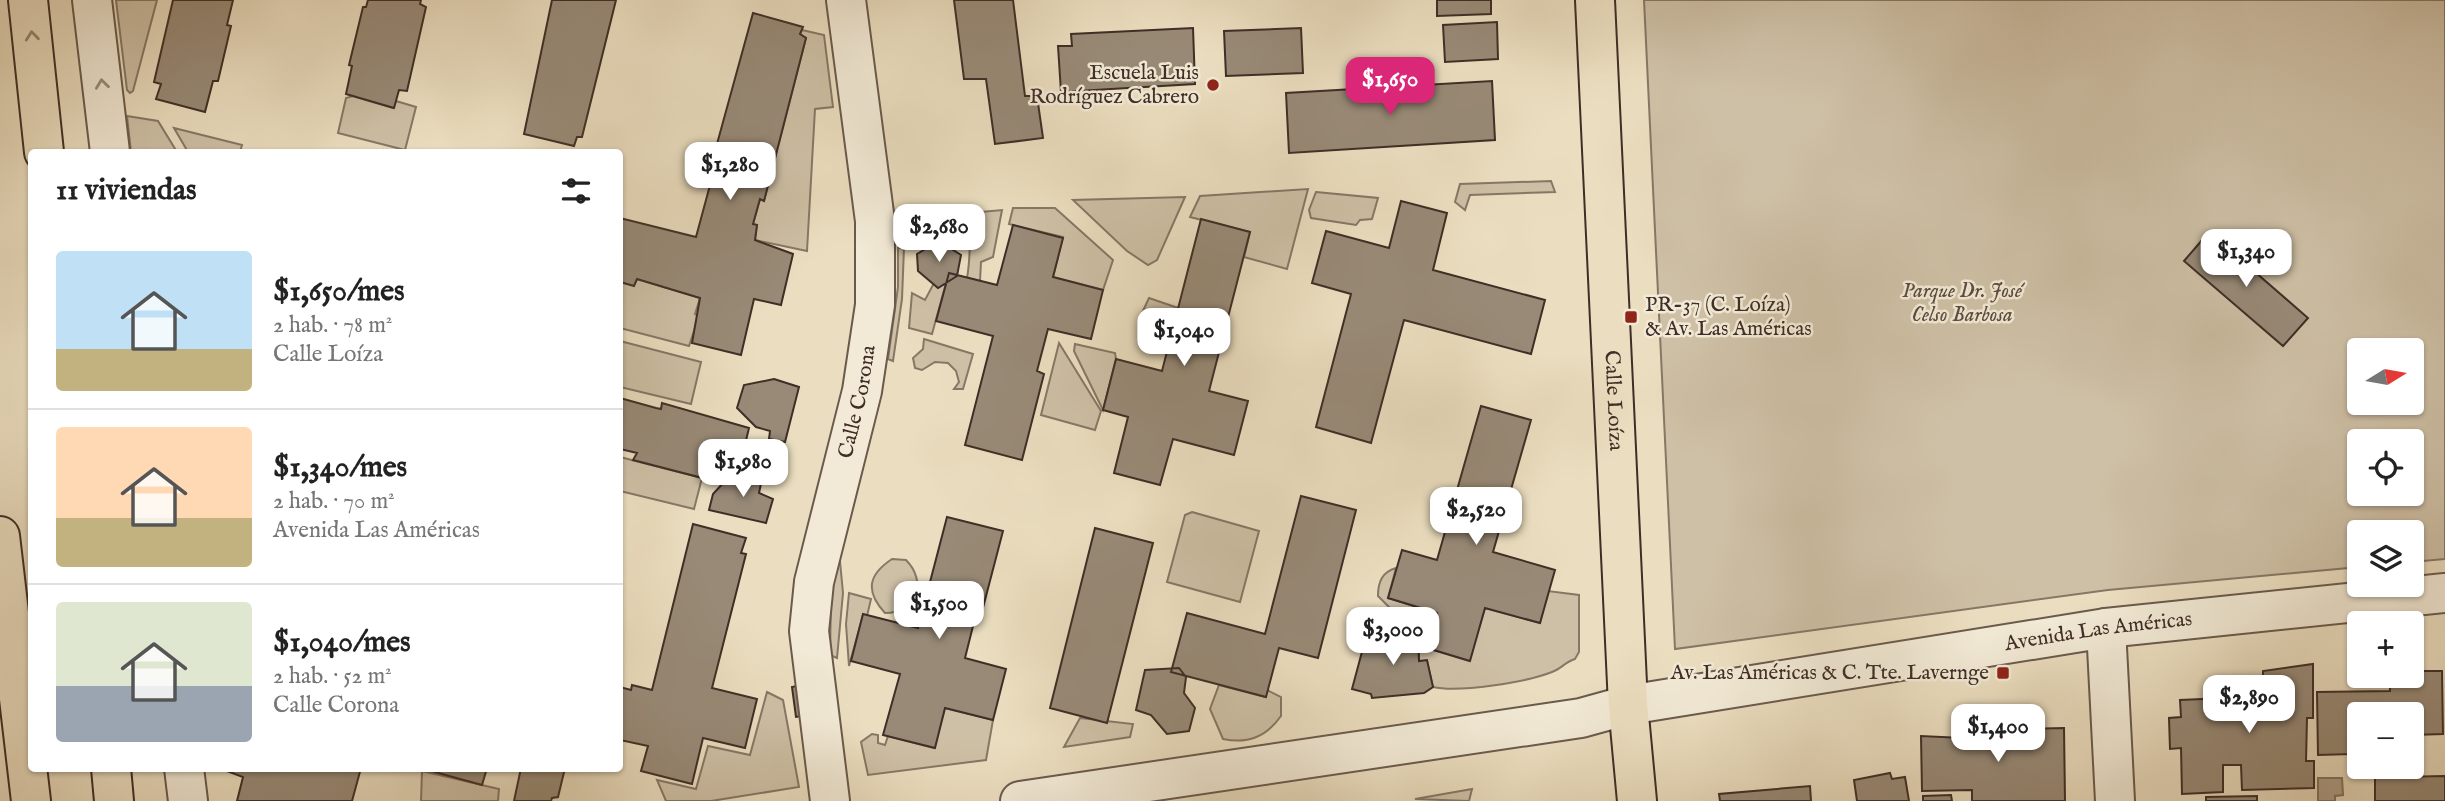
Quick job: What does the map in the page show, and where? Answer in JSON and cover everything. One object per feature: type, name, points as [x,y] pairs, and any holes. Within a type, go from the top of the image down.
[{"type":"main road","points":[[28,0],[44,149]]},
{"type":"main road","name":"Calle Loíza","points":[[1595,0],[1628,705],[1637,801]]},
{"type":"main road","points":[[0,536],[28,768]]},
{"type":"main road","points":[[28,772],[32,801]]},
{"type":"main road","points":[[111,772],[114,801]]},
{"type":"street","points":[[92,0],[110,149]]},
{"type":"street","name":"Calle Corona","points":[[830,801],[809,631],[819,561],[862,391],[875,305],[874,221],[846,0]]},
{"type":"street","name":"Avenida Las Américas","points":[[1020,801],[1581,718],[1628,705],[2106,628],[2445,593]]},
{"type":"street","points":[[2106,628],[2115,801]]},
{"type":"street","points":[[184,772],[188,801]]},
{"type":"green space","points":[[116,0],[157,0],[133,91],[130,93],[127,90]]},
{"type":"green space","name":"Parque Dr. José Celso Barbosa","points":[[1644,0],[2445,0],[2445,559],[2424,561],[2424,520],[2347,520],[2347,568],[2108,590],[1675,649]]},
{"type":"green space","points":[[802,30],[824,35],[833,107],[815,109],[807,251],[755,240],[757,225],[753,224],[760,199],[764,201],[806,38],[800,34]]},
{"type":"green space","points":[[353,96],[393,108],[396,101],[416,107],[405,149],[338,133],[346,98]]},
{"type":"green space","points":[[127,116],[158,121],[175,149],[131,149]]},
{"type":"green space","points":[[174,128],[242,145],[241,149],[186,149]]},
{"type":"green space","points":[[1551,181],[1555,192],[1470,195],[1465,210],[1455,202],[1460,184]]},
{"type":"green space","points":[[1308,189],[1287,269],[1244,257],[1250,232],[1190,217],[1200,196]]},
{"type":"green space","points":[[1316,192],[1378,198],[1372,219],[1360,220],[1356,225],[1311,218],[1309,210]]},
{"type":"green space","points":[[1185,197],[1157,260],[1148,265],[1127,251],[1073,200]]},
{"type":"green space","points":[[1013,208],[1055,208],[1113,260],[1103,290],[1053,277],[1063,237],[1009,224]]},
{"type":"green space","points":[[1002,210],[993,257],[981,262],[980,281],[967,278],[970,213]]},
{"type":"green space","points":[[898,248],[904,248],[902,299],[893,361],[888,359],[898,287]]},
{"type":"green space","points":[[637,279],[700,298],[695,314],[699,316],[689,346],[623,329],[623,283],[633,285]]},
{"type":"green space","points":[[934,283],[938,288],[946,283],[932,334],[909,328],[912,293],[925,300]]},
{"type":"green space","points":[[1149,298],[1178,308],[1166,352],[1141,315]]},
{"type":"green space","points":[[924,339],[973,354],[963,389],[954,389],[959,382],[956,371],[948,363],[935,362],[922,370],[915,368],[913,358],[923,349]]},
{"type":"green space","points":[[623,342],[701,362],[691,404],[623,388]]},
{"type":"green space","points":[[1059,343],[1101,411],[1095,430],[1041,415]]},
{"type":"green space","points":[[1075,344],[1115,353],[1116,359],[1103,410],[1074,351]]},
{"type":"green space","points":[[623,458],[702,478],[694,509],[623,492]]},
{"type":"green space","points":[[1192,512],[1259,531],[1240,602],[1167,582],[1185,515]]},
{"type":"green space","points":[[839,551],[843,593],[837,658],[830,655],[831,598]]},
{"type":"green space","points":[[892,559],[906,560],[913,569],[917,586],[911,602],[904,608],[885,613],[874,598],[872,584],[878,571]]},
{"type":"green space","points":[[1396,568],[1388,598],[1437,613],[1427,648],[1469,661],[1485,608],[1540,623],[1548,591],[1579,595],[1579,652],[1575,659],[1541,676],[1475,688],[1433,687],[1427,661],[1419,661],[1418,635],[1387,626],[1381,642],[1371,639],[1363,632],[1370,613],[1391,609],[1378,596],[1378,591],[1384,575]]},
{"type":"green space","points":[[849,593],[871,599],[867,616],[863,615],[849,666],[846,624]]},
{"type":"green space","points":[[1219,685],[1265,697],[1267,690],[1281,697],[1281,716],[1269,729],[1256,737],[1223,739],[1210,709]]},
{"type":"green space","points":[[767,692],[783,700],[799,787],[711,801],[666,801],[657,780],[696,789],[708,746],[750,755]]},
{"type":"green space","points":[[945,708],[993,720],[986,760],[868,775],[861,742],[872,734],[878,735],[878,743],[885,745],[888,736],[934,748]]},
{"type":"green space","points":[[1080,718],[1133,724],[1130,737],[1064,747]]},
{"type":"green space","points":[[422,772],[499,789],[498,801],[421,801]]},
{"type":"green space","points":[[1472,789],[1469,801],[1415,799]]},
{"type":"shaded area","points":[[2318,778],[2342,778],[2343,795],[2335,796],[2335,801],[2318,801]]},
{"type":"building","points":[[173,0],[233,0],[227,25],[231,26],[218,81],[213,81],[205,112],[156,99],[161,84],[154,82]]},
{"type":"building","points":[[368,0],[421,0],[420,4],[426,7],[407,91],[399,90],[394,108],[346,94],[352,66],[349,65],[363,7],[366,7]]},
{"type":"building","points":[[552,0],[616,0],[582,137],[577,137],[574,146],[524,134]]},
{"type":"building","points":[[954,0],[1013,0],[1025,96],[1037,96],[1043,138],[995,144],[986,79],[964,79]]},
{"type":"building","points":[[1437,0],[1491,0],[1491,14],[1437,16]]},
{"type":"building","points":[[753,13],[803,27],[800,34],[806,38],[764,201],[760,199],[753,224],[757,225],[755,240],[793,254],[781,305],[754,299],[741,355],[692,343],[700,298],[637,279],[634,286],[623,283],[623,219],[696,237],[713,174],[709,173]]},
{"type":"building","points":[[1497,22],[1498,59],[1445,62],[1443,25]]},
{"type":"building","points":[[1193,28],[1195,84],[1061,92],[1058,46],[1072,46],[1071,34]]},
{"type":"building","points":[[1301,28],[1303,73],[1226,76],[1224,31]]},
{"type":"building","points":[[1492,81],[1495,140],[1289,153],[1286,93]]},
{"type":"building","points":[[1401,201],[1447,213],[1433,270],[1545,300],[1531,354],[1404,320],[1371,443],[1316,427],[1351,294],[1312,283],[1326,231],[1389,248]]},
{"type":"building","points":[[1201,219],[1250,232],[1209,391],[1248,401],[1234,455],[1173,439],[1160,485],[1114,473],[1128,417],[1103,410],[1116,359],[1162,371]]},
{"type":"building","points":[[1013,225],[1063,238],[1053,277],[1103,290],[1091,339],[1048,329],[1037,371],[1044,374],[1022,460],[965,445],[993,336],[936,321],[949,273],[997,285]]},
{"type":"building","points":[[2209,232],[2308,318],[2283,346],[2184,261]]},
{"type":"building","points":[[939,241],[961,255],[957,276],[938,288],[918,271],[917,254]]},
{"type":"building","points":[[774,379],[799,387],[785,442],[769,439],[770,431],[756,427],[737,408],[744,385]]},
{"type":"building","points":[[623,399],[661,409],[662,403],[749,428],[737,478],[721,476],[718,482],[633,460],[637,453],[623,450]]},
{"type":"building","points":[[1481,406],[1531,420],[1493,552],[1555,570],[1540,623],[1485,608],[1470,661],[1427,648],[1437,613],[1388,598],[1402,550],[1437,560]]},
{"type":"building","points":[[746,470],[762,479],[759,493],[773,499],[766,523],[709,510],[713,494],[724,482],[737,482]]},
{"type":"building","points":[[1301,496],[1356,510],[1318,658],[1279,648],[1266,697],[1171,672],[1187,613],[1265,634]]},
{"type":"building","points":[[947,517],[1003,531],[980,619],[975,618],[965,658],[1006,669],[993,720],[945,708],[935,748],[883,735],[900,674],[851,661],[863,614],[918,628]]},
{"type":"building","points":[[693,524],[746,538],[741,553],[746,554],[712,688],[757,699],[745,748],[703,738],[692,784],[641,771],[648,746],[623,741],[623,688],[631,690],[632,685],[652,690]]},
{"type":"building","points":[[1095,528],[1153,543],[1107,723],[1050,708]]},
{"type":"building","points":[[1386,625],[1418,635],[1419,661],[1427,660],[1433,687],[1424,693],[1372,698],[1371,694],[1352,689],[1363,648],[1379,648]]},
{"type":"building","points":[[2313,664],[2313,718],[2307,718],[2306,761],[2314,761],[2314,788],[2242,790],[2241,765],[2223,765],[2223,792],[2182,794],[2181,748],[2170,749],[2169,718],[2181,717],[2180,700],[2249,697],[2249,687],[2263,687],[2263,671]]},
{"type":"building","points":[[1179,668],[1186,677],[1184,693],[1195,708],[1189,731],[1167,734],[1151,715],[1136,710],[1145,670]]},
{"type":"building","points":[[2424,671],[2442,671],[2443,734],[2424,735],[2424,702],[2347,702],[2347,754],[2318,755],[2317,692],[2390,691],[2390,688],[2424,688]]},
{"type":"building","points":[[807,684],[811,715],[796,717],[792,687]]},
{"type":"building","points":[[2064,728],[2065,801],[1972,801],[1972,790],[1922,791],[1921,736],[1963,738],[1962,730]]},
{"type":"building","points":[[230,772],[360,772],[352,801],[237,801],[243,777]]},
{"type":"building","points":[[435,772],[486,772],[482,785]]},
{"type":"building","points":[[520,772],[564,772],[558,797],[552,798],[551,801],[514,801]]},
{"type":"building","points":[[1890,773],[1892,779],[1905,777],[1909,801],[1857,801],[1854,780]]},
{"type":"building","points":[[2445,776],[2445,801],[2375,801],[2375,779]]},
{"type":"building","points":[[1810,786],[1811,801],[1720,801],[1719,794]]},
{"type":"building","points":[[1951,795],[1952,801],[1923,801],[1923,796]]},
{"type":"building","points":[[2257,796],[2257,801],[2206,801],[2206,797]]},
{"type":"place","name":"Escuela Luis Rodríguez Cabrero","points":[[1213,85]]},
{"type":"place","name":"PR-37 (C. Loíza) & Av. Las Américas","points":[[1631,317]]},
{"type":"place","name":"Av. Las Américas & C. Tte. Lavernge","points":[[2003,673]]}]
